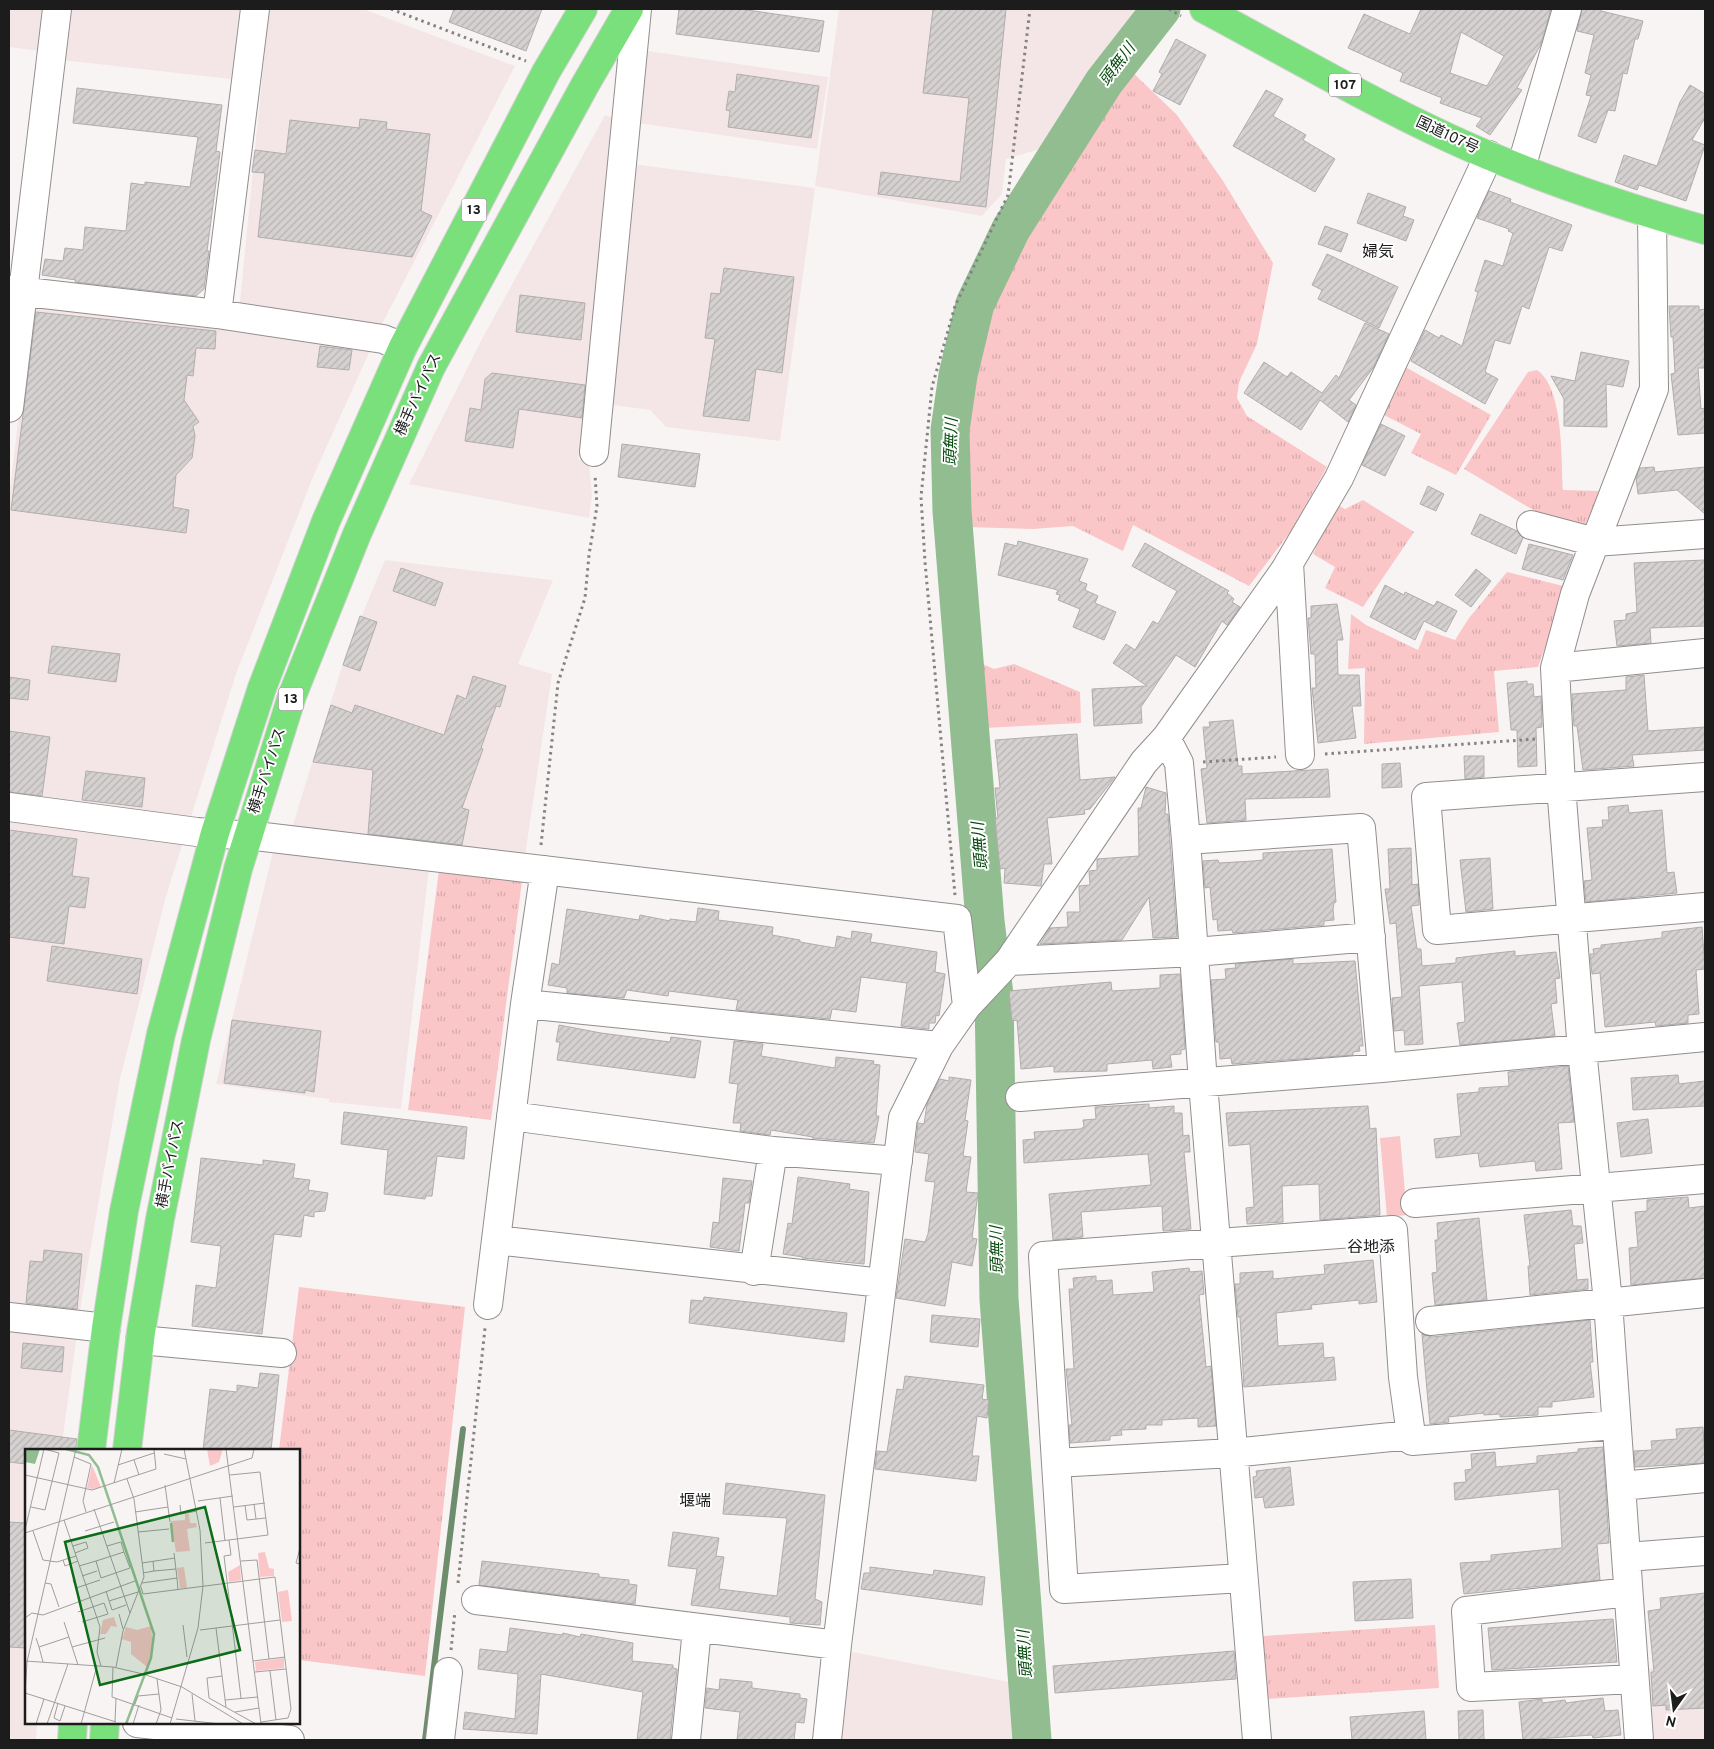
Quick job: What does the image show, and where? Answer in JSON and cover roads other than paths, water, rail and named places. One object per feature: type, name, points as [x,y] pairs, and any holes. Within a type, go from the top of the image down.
[{"type":"highway","name":"13","points":[[91,1449],[106,1328],[124,1211],[160,1034],[215,833],[262,688],[304,574],[402,348],[546,72],[583,9]]},
{"type":"highway","name":"横手バイパス","points":[[127,1449],[140,1340],[160,1219],[196,1040],[248,836],[292,696],[356,534],[431,367],[629,9]]},
{"type":"highway","name":"国道107号","points":[[1194,13],[1489,155],[1652,215],[1705,227]]},
{"type":"highway","points":[[72,1740],[73,1724]]},
{"type":"highway","points":[[104,1740],[105,1724]]},
{"type":"street","points":[[9,408],[16,291],[57,9]]},
{"type":"street","points":[[217,314],[255,9]]},
{"type":"street","points":[[594,452],[637,9]]},
{"type":"street","points":[[1521,168],[1567,9]]},
{"type":"street","points":[[827,1740],[837,1645],[903,1118],[939,1046],[967,1006],[1009,961],[1144,762],[1166,738],[1289,563],[1339,478],[1489,155]]},
{"type":"street","points":[[1639,1740],[1628,1592],[1628,1557],[1615,1424],[1608,1302],[1582,1050],[1571,919],[1561,786],[1555,668],[1575,594],[1654,390],[1652,215]]},
{"type":"street","points":[[16,291],[217,314],[383,339],[402,348]]},
{"type":"street","points":[[1531,525],[1596,542],[1705,534]]},
{"type":"street","points":[[1289,563],[1300,755]]},
{"type":"street","points":[[1555,668],[1705,653]]},
{"type":"street","points":[[1166,738],[1179,763],[1186,840],[1232,1454],[1257,1740]]},
{"type":"street","points":[[1705,776],[1426,796],[1437,930],[1705,907]]},
{"type":"street","points":[[9,807],[215,833],[957,918],[967,1006]]},
{"type":"street","points":[[1186,840],[1361,828],[1382,1068]]},
{"type":"street","points":[[488,1305],[542,869]]},
{"type":"street","points":[[1009,961],[1195,952],[1371,937]]},
{"type":"street","points":[[526,1004],[939,1046]]},
{"type":"street","points":[[1020,1097],[1382,1068],[1705,1037]]},
{"type":"street","points":[[511,1116],[773,1151],[898,1162]]},
{"type":"street","points":[[754,1271],[773,1151]]},
{"type":"street","points":[[1415,1203],[1705,1179]]},
{"type":"street","points":[[1242,1578],[1064,1589],[1043,1256],[1393,1230],[1404,1377],[1412,1441],[1615,1424]]},
{"type":"street","points":[[496,1240],[754,1271],[882,1283]]},
{"type":"street","points":[[1430,1321],[1705,1292]]},
{"type":"street","points":[[9,1317],[106,1328]]},
{"type":"street","points":[[140,1340],[282,1353]]},
{"type":"street","points":[[1056,1463],[1232,1454],[1411,1435]]},
{"type":"street","points":[[1621,1486],[1705,1478]]},
{"type":"street","points":[[1628,1557],[1705,1551]]},
{"type":"street","points":[[1628,1592],[1466,1611],[1471,1687],[1634,1679]]},
{"type":"street","points":[[463,1599],[837,1645]]},
{"type":"street","points":[[686,1740],[697,1629]]},
{"type":"street","points":[[440,1740],[448,1672]]},
{"type":"street","points":[[146,1724],[290,1740]]},
{"type":"waterway","name":"頭無川","points":[[1032,1740],[999,1299],[994,995],[985,921],[952,511],[950,430],[958,375],[975,304],[1011,229],[1104,82],[1161,9]]},
{"type":"waterway","points":[[425,1740],[463,1429]]},
{"type":"district","name":"婦気","points":[[1378,253]]},
{"type":"district","name":"谷地添","points":[[1371,1248]]},
{"type":"district","name":"堰端","points":[[695,1502]]}]
